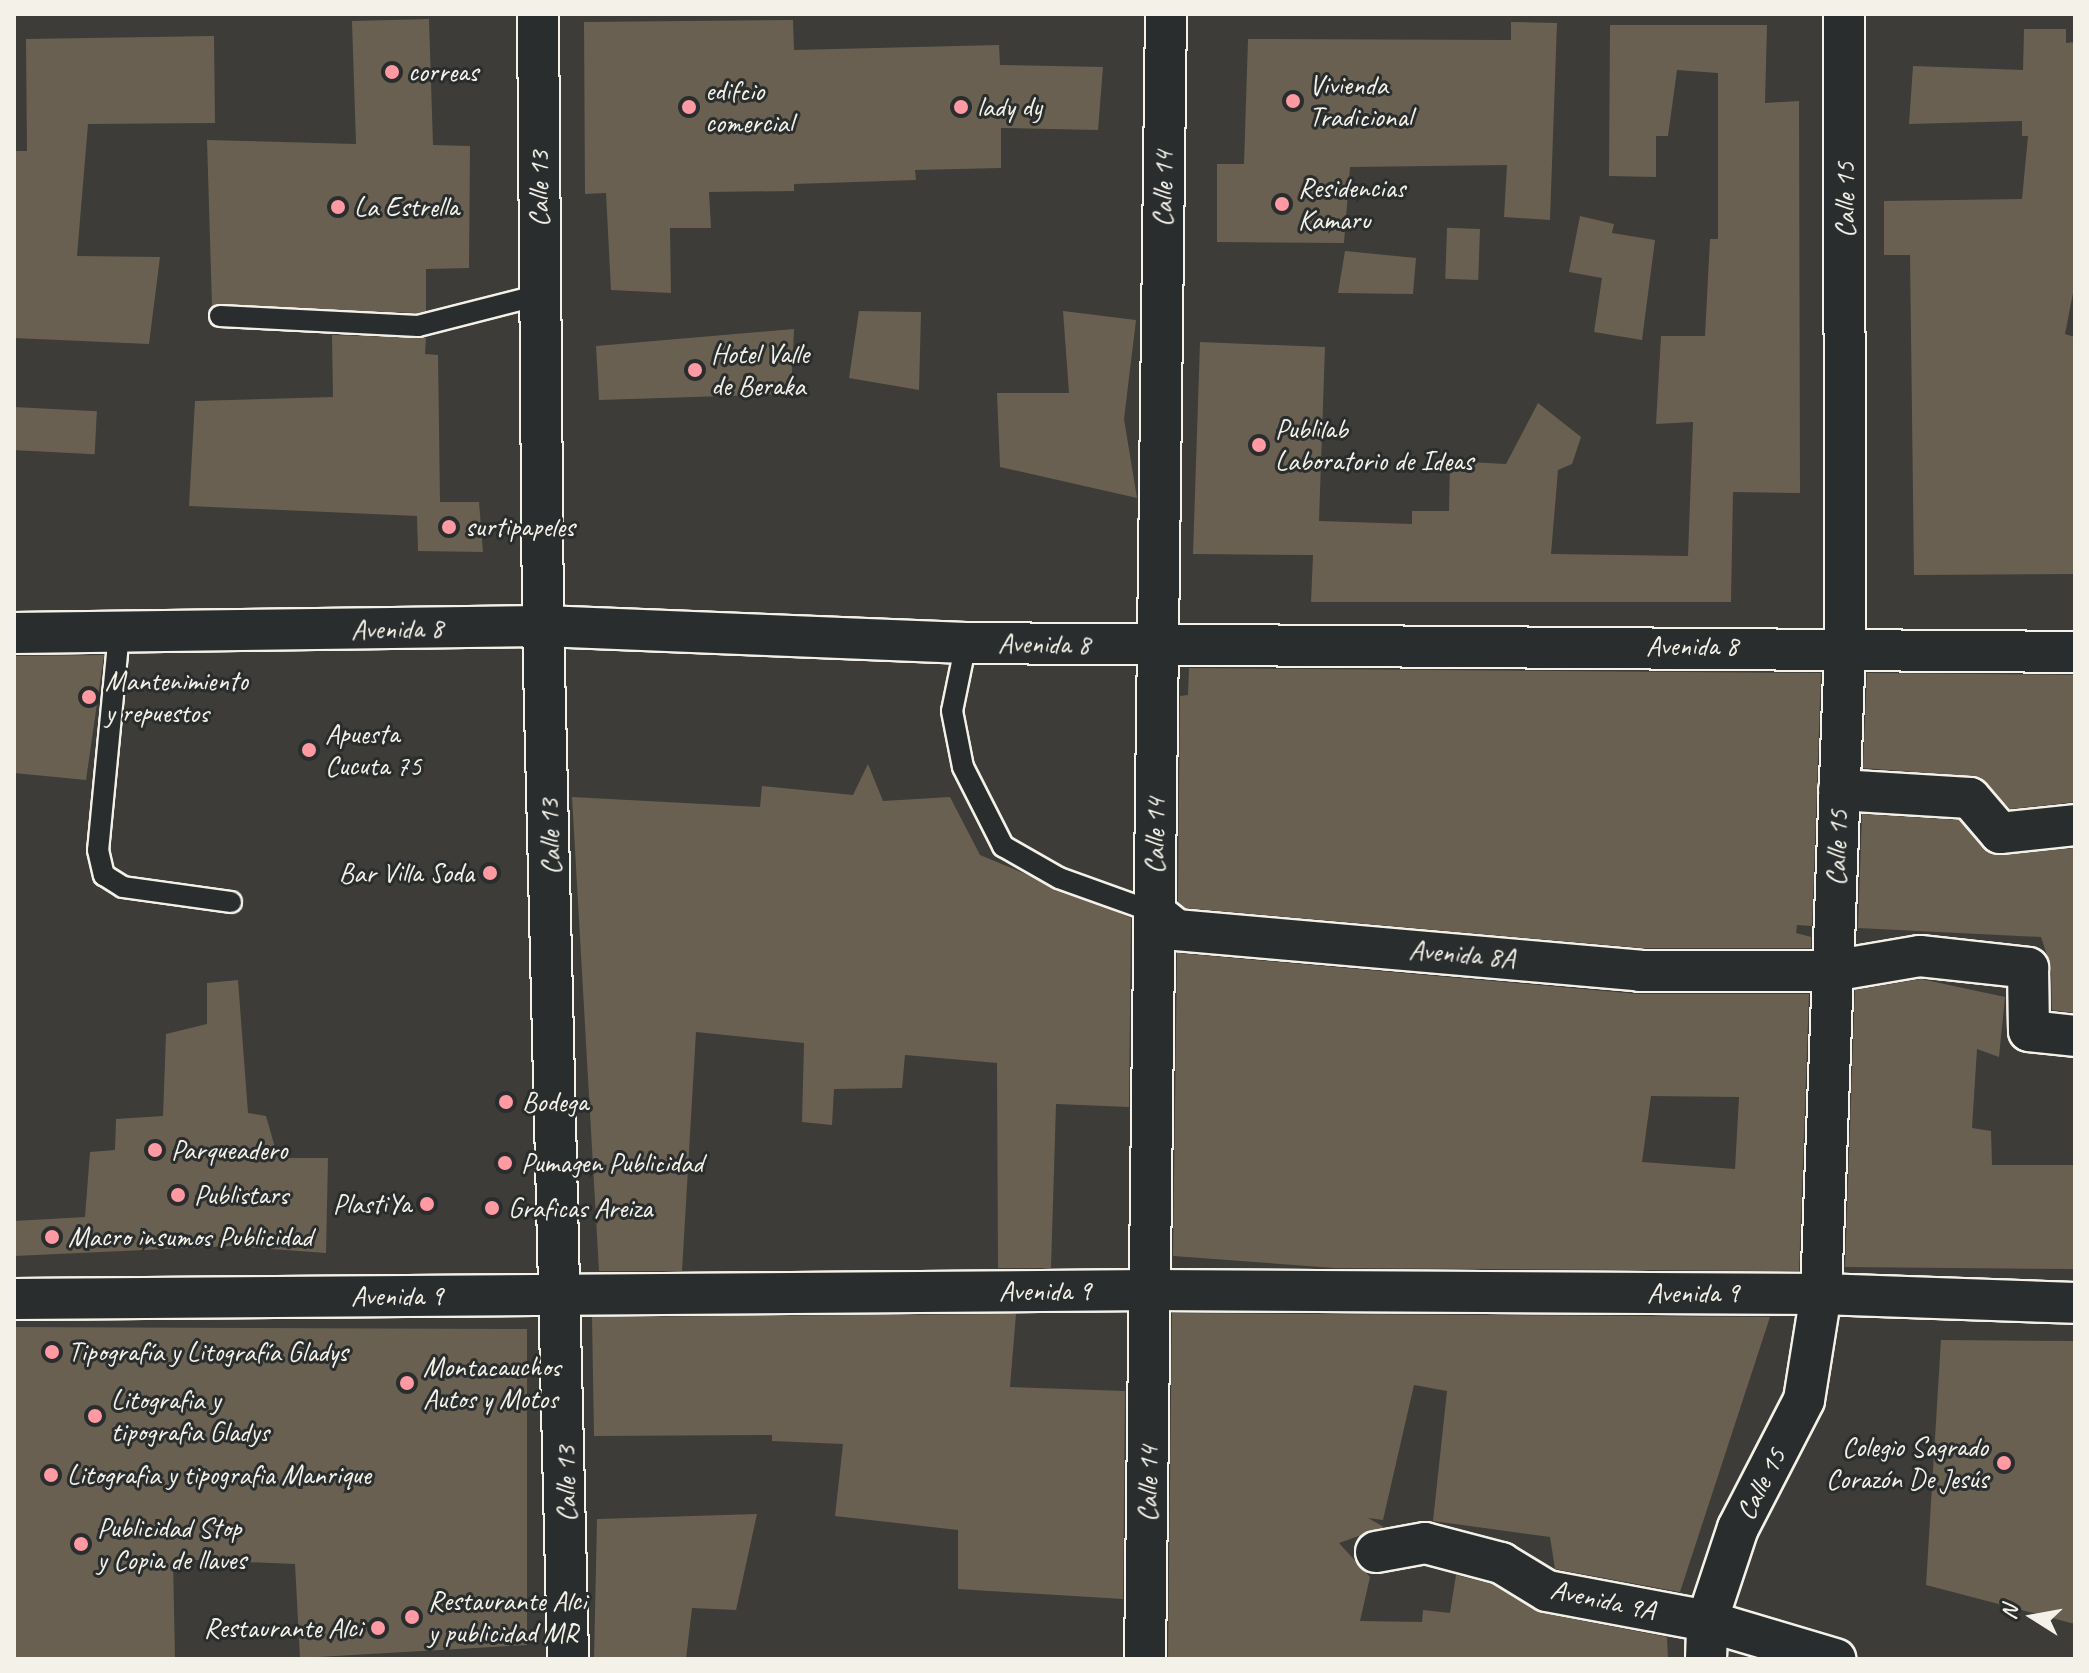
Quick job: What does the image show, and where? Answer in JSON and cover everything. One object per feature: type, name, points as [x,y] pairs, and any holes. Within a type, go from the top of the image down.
[{"type":"street","name":"Calle 13","points":[[538,14],[543,626],[564,1294],[568,1659]]},
{"type":"street","name":"Calle 14","points":[[1145,1659],[1166,14]]},
{"type":"street","name":"Calle 15","points":[[1706,1640],[1738,1528],[1804,1400],[1821,1294],[1845,646],[1844,14]]},
{"type":"street","name":"Avenida 8","points":[[14,633],[543,626],[966,643],[1845,646],[2075,652]]},
{"type":"street","points":[[1839,790],[1970,798],[2000,833],[2075,825]]},
{"type":"street","name":"Avenida 8A","points":[[1154,912],[1176,930],[1278,942],[1640,971],[1832,971],[1920,956],[2028,968],[2029,1031],[2075,1036]]},
{"type":"street","name":"Avenida 9","points":[[14,1299],[1151,1290],[1821,1294],[2075,1303]]},
{"type":"street","name":"Avenida 9A","points":[[1376,1552],[1425,1543],[1501,1563],[1547,1591],[1706,1640],[1835,1659]]},
{"type":"lane","points":[[220,316],[418,326],[540,295]]},
{"type":"lane","points":[[119,633],[98,850],[104,875],[123,887],[231,902]]},
{"type":"lane","name":"Avenida 8A","points":[[966,643],[952,711],[963,767],[1003,846],[1021,861],[1154,912]]},
{"type":"building","name":"La Estrella","points":[[429,19],[433,145],[470,146],[469,268],[426,269],[426,311],[417,313],[212,306],[207,140],[356,144],[352,21]]},
{"type":"building","points":[[793,20],[794,50],[999,45],[1000,65],[1103,67],[1098,130],[1001,128],[1001,168],[915,170],[916,180],[794,184],[794,191],[709,192],[711,228],[670,228],[671,293],[611,290],[606,193],[585,194],[584,22]]},
{"type":"building","points":[[1511,22],[1557,23],[1550,220],[1504,217],[1507,165],[1350,167],[1344,243],[1217,242],[1217,164],[1244,164],[1248,39],[1511,40]]},
{"type":"building","points":[[1610,25],[1767,25],[1765,103],[1799,101],[1800,493],[1733,492],[1731,602],[1311,602],[1313,555],[1193,554],[1200,342],[1325,347],[1319,521],[1412,524],[1412,511],[1449,511],[1450,461],[1506,464],[1538,403],[1581,437],[1572,464],[1558,470],[1551,554],[1688,556],[1693,422],[1656,424],[1661,336],[1705,336],[1710,239],[1718,239],[1718,73],[1677,70],[1668,136],[1656,136],[1656,177],[1609,176]]},
{"type":"building","points":[[2024,29],[2066,29],[2066,43],[2075,42],[2075,283],[2065,334],[2075,337],[2075,574],[1914,575],[1910,255],[1884,255],[1884,201],[2022,199],[2028,136],[2022,136],[2022,121],[1909,124],[1913,66],[2023,70]]},
{"type":"building","points":[[214,36],[215,123],[88,124],[77,256],[160,257],[149,344],[14,338],[14,151],[27,151],[26,39]]},
{"type":"building","points":[[1580,216],[1614,224],[1612,233],[1655,240],[1642,340],[1594,332],[1602,278],[1569,272]]},
{"type":"building","points":[[1447,228],[1480,229],[1478,280],[1445,279]]},
{"type":"building","points":[[1345,251],[1416,258],[1413,294],[1338,293]]},
{"type":"building","points":[[859,311],[921,312],[919,390],[849,378]]},
{"type":"building","points":[[1063,311],[1136,320],[1124,419],[1137,498],[1000,467],[997,393],[1069,393]]},
{"type":"building","name":"Hotel Valle de Beraka","points":[[794,329],[791,394],[599,400],[596,346]]},
{"type":"building","points":[[332,335],[426,338],[425,354],[438,355],[440,502],[479,502],[483,552],[418,551],[417,516],[189,506],[195,401],[333,397]]},
{"type":"building","points":[[14,407],[97,411],[95,454],[14,450]]},
{"type":"building","points":[[104,655],[86,780],[14,773],[14,656]]},
{"type":"building","points":[[1189,668],[1821,673],[1812,926],[1797,925],[1796,933],[1811,937],[1811,948],[1641,948],[1185,908],[1178,902],[1180,696],[1188,695]]},
{"type":"building","points":[[1867,673],[2075,675],[2075,802],[2010,809],[1980,777],[1863,768]]},
{"type":"building","points":[[868,764],[883,801],[950,797],[980,855],[1131,918],[1129,1107],[1056,1104],[1051,1268],[998,1268],[997,1063],[905,1055],[902,1088],[834,1089],[832,1125],[802,1122],[804,1043],[696,1032],[682,1271],[599,1271],[572,797],[760,807],[762,786],[853,795]]},
{"type":"building","points":[[1862,814],[1959,820],[1992,855],[2075,848],[2075,1013],[2052,1010],[2051,967],[2041,937],[1858,928]]},
{"type":"building","points":[[1177,953],[1638,994],[1809,994],[1799,1271],[1335,1268],[1173,1256]],"holes":[[[1651,1096],[1739,1097],[1735,1169],[1642,1162]]]},
{"type":"building","points":[[1921,979],[2005,997],[1999,1057],[1977,1049],[1972,1128],[1991,1131],[1992,1165],[2075,1165],[2075,1269],[1845,1267],[1855,990]]},
{"type":"building","points":[[238,980],[248,1113],[266,1116],[278,1158],[328,1158],[326,1253],[231,1246],[14,1256],[14,1221],[85,1217],[90,1152],[115,1150],[116,1119],[163,1116],[166,1034],[207,1024],[207,983]]},
{"type":"building","points":[[1172,1313],[1770,1317],[1680,1592],[1555,1569],[1550,1537],[1433,1521],[1447,1391],[1414,1385],[1383,1520],[1368,1518],[1384,1527],[1339,1543],[1370,1577],[1360,1621],[1422,1622],[1423,1610],[1450,1613],[1456,1575],[1492,1584],[1542,1613],[1667,1637],[1668,1659],[1168,1659]]},
{"type":"building","points":[[1016,1314],[1010,1387],[1125,1391],[1123,1599],[958,1589],[958,1530],[835,1516],[843,1444],[772,1441],[772,1435],[594,1436],[592,1317]]},
{"type":"building","points":[[14,1327],[527,1329],[527,1645],[300,1658],[295,1564],[173,1559],[175,1659],[14,1659]]},
{"type":"building","name":"Colegio Sagrado Corazón De Jesús","points":[[1941,1340],[2075,1341],[2075,1624],[1926,1585]]},
{"type":"building","points":[[757,1514],[736,1610],[692,1608],[686,1659],[594,1659],[597,1519]]},
{"type":"place","name":"correas","points":[[392,72]]},
{"type":"place","name":"Vivienda Tradicional","points":[[1293,101]]},
{"type":"place","name":"edifcio comercial","points":[[689,107]]},
{"type":"place","name":"lady dy","points":[[961,107]]},
{"type":"place","name":"Residencias Kamaru","points":[[1282,204]]},
{"type":"place","name":"La Estrella","points":[[338,207]]},
{"type":"place","name":"Hotel Valle de Beraka","points":[[695,370]]},
{"type":"place","name":"Publilab Laboratorio de Ideas","points":[[1259,445]]},
{"type":"place","name":"surtipapeles","points":[[449,527]]},
{"type":"place","name":"Mantenimiento y repuestos","points":[[89,697]]},
{"type":"place","name":"Apuesta Cucuta 75","points":[[309,750]]},
{"type":"place","name":"Bar Villa Soda","points":[[490,873]]},
{"type":"place","name":"Bodega","points":[[506,1102]]},
{"type":"place","name":"Parqueadero","points":[[155,1150]]},
{"type":"place","name":"Pumagen Publicidad","points":[[505,1163]]},
{"type":"place","name":"Publistars","points":[[178,1195]]},
{"type":"place","name":"PlastiYa","points":[[427,1204]]},
{"type":"place","name":"Graficas Areiza","points":[[492,1208]]},
{"type":"place","name":"Macro insumos Publicidad","points":[[52,1237]]},
{"type":"place","name":"Tipografía y Litografía Gladys","points":[[52,1352]]},
{"type":"place","name":"Montacauchos Autos y Motos","points":[[407,1383]]},
{"type":"place","name":"Litografia y tipografia Gladys","points":[[95,1416]]},
{"type":"place","name":"Colegio Sagrado Corazón De Jesús","points":[[2004,1463]]},
{"type":"place","name":"Litografia y tipografia Manrique","points":[[51,1475]]},
{"type":"place","name":"Publicidad Stop y Copia de llaves","points":[[81,1544]]},
{"type":"place","name":"Restaurante Alci y publicidad MR","points":[[412,1617]]},
{"type":"place","name":"Restaurante Alci","points":[[378,1628]]}]
